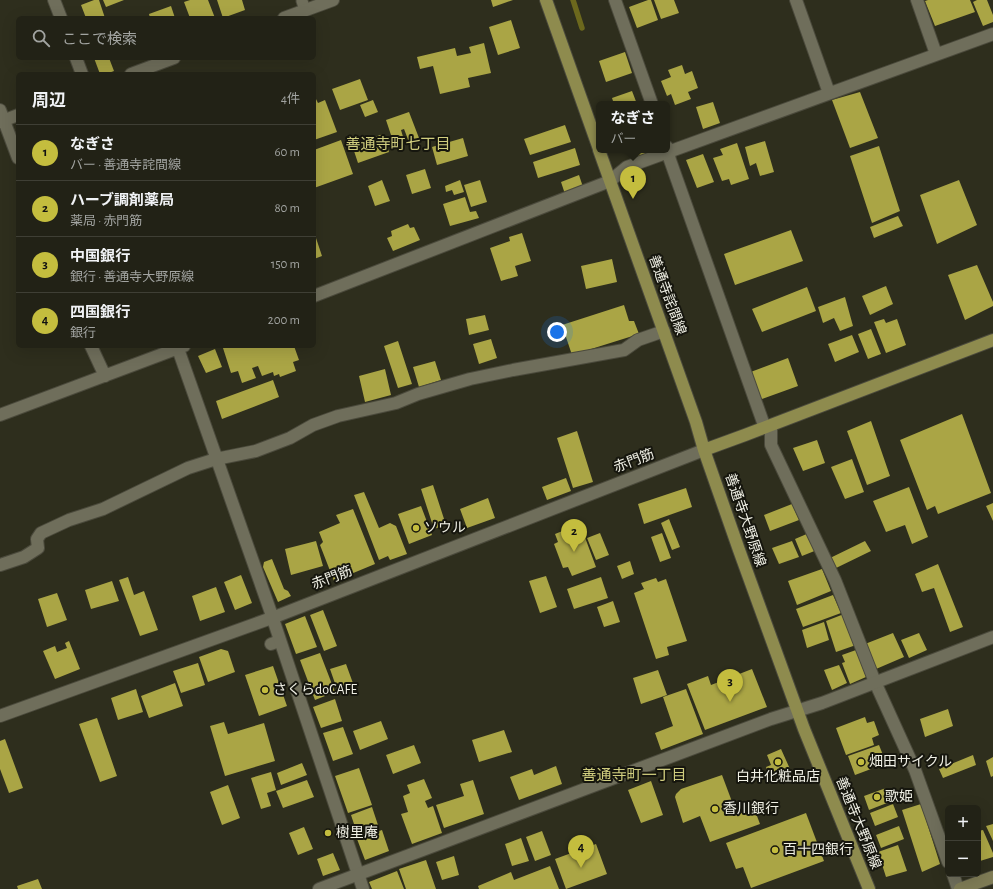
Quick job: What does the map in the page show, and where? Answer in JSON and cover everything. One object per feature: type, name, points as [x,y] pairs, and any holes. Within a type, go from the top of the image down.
[{"type":"main road","name":"善通寺詫間線","points":[[546,0],[596,142]]},
{"type":"main road","name":"善通寺詫間線","points":[[600,153],[696,422],[704,450]]},
{"type":"main road","points":[[704,450],[768,427],[993,340]]},
{"type":"main road","name":"善通寺大野原線","points":[[704,450],[797,710],[869,889]]},
{"type":"main road","points":[[959,889],[993,877]]},
{"type":"street","points":[[54,0],[60,16]]},
{"type":"street","points":[[287,16],[303,6],[333,0]]},
{"type":"street","points":[[614,0],[651,101]]},
{"type":"street","points":[[796,0],[829,94]]},
{"type":"street","points":[[917,0],[936,54]]},
{"type":"street","points":[[670,149],[829,94],[993,34]]},
{"type":"street","points":[[77,60],[81,72]]},
{"type":"street","points":[[136,72],[169,60]]},
{"type":"street","points":[[16,115],[1,117],[16,153]]},
{"type":"street","points":[[316,295],[610,181],[627,167],[661,153]]},
{"type":"street","points":[[669,153],[768,427],[771,445],[835,580],[875,682],[915,770],[924,799],[945,854]]},
{"type":"street","points":[[0,566],[24,557],[38,548],[36,539],[41,533],[69,520],[103,509],[188,468],[216,459],[256,451],[290,438],[313,425],[338,416],[396,403],[418,394],[470,379],[624,350],[638,340],[664,331]]},
{"type":"street","points":[[92,348],[105,376]]},
{"type":"street","points":[[0,415],[177,348]]},
{"type":"street","points":[[180,348],[216,459],[272,618],[275,642],[364,889]]},
{"type":"street","name":"赤門筋","points":[[0,716],[272,618],[704,450]]},
{"type":"street","points":[[319,889],[771,718],[822,703],[993,637]]},
{"type":"street","points":[[954,877],[959,889]]},
{"type":"building","points":[[94,0],[99,0],[104,16],[85,16],[81,5]]},
{"type":"building","points":[[103,0],[124,0],[106,7]]},
{"type":"building","points":[[190,0],[208,0],[214,16],[189,16],[184,2]]},
{"type":"building","points":[[217,0],[242,0],[245,10],[228,16],[222,16]]},
{"type":"building","points":[[491,0],[513,0],[493,7]]},
{"type":"building","points":[[651,0],[658,20],[637,28],[629,7]]},
{"type":"building","points":[[654,0],[674,0],[679,13],[661,19]]},
{"type":"building","points":[[970,0],[975,12],[935,26],[925,1]]},
{"type":"building","points":[[977,0],[987,0],[993,15],[993,22],[983,26],[973,2]]},
{"type":"building","points":[[171,6],[174,16],[150,16],[149,14]]},
{"type":"building","points":[[511,20],[520,48],[498,55],[489,27]]},
{"type":"building","points":[[484,43],[491,73],[468,78],[470,87],[440,94],[433,66],[420,69],[417,57],[455,48],[457,56],[471,53],[469,47]]},
{"type":"building","points":[[625,52],[632,73],[606,82],[599,61]]},
{"type":"building","points":[[95,60],[110,60],[114,71],[99,72]]},
{"type":"building","points":[[682,65],[685,74],[692,71],[698,88],[688,92],[691,99],[675,105],[671,94],[667,96],[661,81],[671,77],[668,70]]},
{"type":"building","points":[[360,79],[368,100],[340,110],[332,89]]},
{"type":"building","points":[[632,91],[636,101],[613,101],[612,98]]},
{"type":"building","points":[[860,92],[878,138],[850,148],[832,100]]},
{"type":"building","points":[[316,99],[318,103],[325,100],[337,132],[316,139]]},
{"type":"building","points":[[373,100],[378,112],[365,117],[360,105]]},
{"type":"building","points":[[713,102],[720,123],[703,129],[696,107]]},
{"type":"building","points":[[409,112],[419,138],[409,142],[404,129],[401,130],[404,140],[394,144],[386,120]]},
{"type":"building","points":[[565,125],[571,142],[530,155],[524,139]]},
{"type":"building","points":[[383,134],[389,152],[358,163],[352,145]]},
{"type":"building","points":[[463,138],[468,156],[437,165],[432,147]]},
{"type":"building","points":[[341,140],[353,174],[316,187],[316,149]]},
{"type":"building","points":[[765,141],[774,172],[760,176],[756,163],[750,166],[745,147]]},
{"type":"building","points":[[737,143],[749,179],[731,185],[729,179],[722,181],[713,158],[723,155],[720,149]]},
{"type":"building","points":[[879,146],[900,211],[872,223],[850,156]]},
{"type":"building","points":[[575,148],[580,165],[538,178],[533,162]]},
{"type":"building","points":[[631,153],[654,153],[634,160]]},
{"type":"building","points":[[703,154],[714,182],[697,188],[686,160]]},
{"type":"building","points":[[425,169],[431,188],[412,194],[406,175]]},
{"type":"building","points":[[579,175],[583,187],[565,194],[561,182]]},
{"type":"building","points":[[382,180],[390,201],[375,206],[368,186]]},
{"type":"building","points":[[460,180],[464,192],[454,195],[452,190],[446,192],[445,186]]},
{"type":"building","points":[[480,180],[487,202],[471,207],[464,185]]},
{"type":"building","points":[[959,180],[977,225],[937,244],[920,195]]},
{"type":"building","points":[[465,197],[470,212],[476,211],[479,218],[450,226],[443,204]]},
{"type":"building","points":[[898,216],[903,226],[874,238],[870,227]]},
{"type":"building","points":[[408,224],[410,228],[414,227],[420,240],[393,251],[387,238],[392,236],[391,231]]},
{"type":"building","points":[[791,230],[803,261],[735,285],[724,254]]},
{"type":"building","points":[[522,233],[531,261],[515,266],[518,276],[501,281],[490,248],[510,241],[509,237]]},
{"type":"building","points":[[316,238],[322,256],[316,258]]},
{"type":"building","points":[[612,259],[617,282],[586,289],[581,266]]},
{"type":"building","points":[[977,265],[993,302],[993,306],[965,320],[948,275]]},
{"type":"building","points":[[886,286],[893,304],[870,315],[862,296]]},
{"type":"building","points":[[807,287],[816,311],[762,332],[752,309]]},
{"type":"building","points":[[845,297],[853,326],[840,331],[834,318],[823,323],[818,307]]},
{"type":"building","points":[[624,305],[629,321],[634,321],[639,334],[572,355],[562,325]]},
{"type":"building","points":[[485,315],[489,330],[469,335],[466,319]]},
{"type":"building","points":[[884,319],[886,323],[897,319],[906,345],[886,353],[874,322]]},
{"type":"building","points":[[871,329],[881,354],[868,359],[858,334]]},
{"type":"building","points":[[852,335],[859,352],[835,362],[828,344]]},
{"type":"building","points":[[491,339],[497,358],[479,364],[473,344]]},
{"type":"building","points":[[398,341],[412,384],[398,388],[384,346]]},
{"type":"building","points":[[223,348],[295,348],[299,360],[293,362],[296,371],[280,377],[279,374],[274,376],[273,372],[262,376],[258,366],[252,368],[256,378],[242,383],[238,371],[231,373]]},
{"type":"building","points":[[215,349],[222,367],[206,373],[198,356]]},
{"type":"building","points":[[788,358],[798,386],[759,400],[748,373]]},
{"type":"building","points":[[435,361],[441,380],[419,387],[413,367]]},
{"type":"building","points":[[385,369],[391,395],[365,402],[359,376]]},
{"type":"building","points":[[273,380],[279,397],[222,419],[216,401]]},
{"type":"building","points":[[962,414],[991,493],[938,514],[935,506],[927,510],[900,440]]},
{"type":"building","points":[[871,421],[890,476],[867,485],[847,431]]},
{"type":"building","points":[[577,431],[593,482],[573,488],[557,438]]},
{"type":"building","points":[[817,440],[825,463],[803,471],[793,448]]},
{"type":"building","points":[[852,459],[864,492],[845,499],[831,467]]},
{"type":"building","points":[[566,478],[571,491],[547,500],[542,487]]},
{"type":"building","points":[[433,485],[446,525],[434,529],[421,489]]},
{"type":"building","points":[[909,487],[928,537],[912,544],[905,525],[886,532],[873,501]]},
{"type":"building","points":[[686,488],[692,507],[644,524],[638,504]]},
{"type":"building","points":[[364,492],[379,528],[390,523],[396,526],[407,554],[390,560],[388,556],[379,560],[354,495]]},
{"type":"building","points":[[488,498],[495,518],[467,528],[460,509]]},
{"type":"building","points":[[993,503],[993,521],[986,506]]},
{"type":"building","points":[[792,504],[799,520],[770,531],[764,515]]},
{"type":"building","points":[[421,506],[432,535],[409,544],[398,514]]},
{"type":"building","points":[[353,509],[375,564],[334,581],[320,545],[323,542],[319,532],[340,523],[336,515]]},
{"type":"building","points":[[669,519],[680,547],[672,550],[661,523]]},
{"type":"building","points":[[580,524],[596,567],[572,576],[568,567],[563,568],[554,544],[558,542],[555,534]]},
{"type":"building","points":[[600,533],[609,555],[596,560],[587,538]]},
{"type":"building","points":[[662,533],[671,558],[660,562],[651,537]]},
{"type":"building","points":[[809,533],[817,550],[802,556],[795,539]]},
{"type":"building","points":[[316,541],[323,566],[291,575],[285,549]]},
{"type":"building","points":[[792,541],[799,557],[779,564],[772,548]]},
{"type":"building","points":[[865,541],[871,551],[834,569],[828,559]]},
{"type":"building","points":[[272,559],[284,589],[288,591],[291,596],[278,602],[263,567],[264,562]]},
{"type":"building","points":[[630,561],[634,574],[622,579],[617,566]]},
{"type":"building","points":[[938,564],[963,627],[950,632],[934,588],[922,592],[915,574]]},
{"type":"building","points":[[822,569],[831,591],[797,605],[788,581]]},
{"type":"building","points":[[241,575],[252,603],[235,610],[224,582]]},
{"type":"building","points":[[546,576],[557,607],[540,613],[529,581]]},
{"type":"building","points":[[128,577],[134,595],[144,591],[158,630],[140,636],[119,580]]},
{"type":"building","points":[[601,577],[608,598],[574,609],[567,589]]},
{"type":"building","points":[[656,578],[658,582],[666,579],[687,641],[667,647],[669,655],[656,659],[634,593],[644,589],[641,583]]},
{"type":"building","points":[[112,581],[119,601],[91,609],[85,590]]},
{"type":"building","points":[[216,587],[225,612],[200,621],[192,596]]},
{"type":"building","points":[[57,593],[67,620],[47,627],[38,599]]},
{"type":"building","points":[[833,595],[841,613],[803,627],[796,609]]},
{"type":"building","points":[[613,601],[620,622],[604,627],[597,607]]},
{"type":"building","points":[[323,610],[337,646],[324,651],[310,615]]},
{"type":"building","points":[[844,614],[856,645],[836,652],[826,621]]},
{"type":"building","points":[[305,616],[317,647],[296,654],[285,624]]},
{"type":"building","points":[[824,622],[829,640],[807,648],[802,630]]},
{"type":"building","points":[[893,633],[904,657],[876,669],[865,644]]},
{"type":"building","points":[[919,633],[927,650],[909,658],[901,640]]},
{"type":"building","points":[[69,641],[80,669],[55,679],[43,651],[55,646],[57,652],[67,648],[65,643]]},
{"type":"building","points":[[221,649],[228,651],[235,672],[208,682],[199,657]]},
{"type":"building","points":[[856,650],[866,677],[850,684],[842,663],[845,662],[842,655]]},
{"type":"building","points":[[320,653],[335,692],[315,700],[300,660]]},
{"type":"building","points":[[198,663],[205,685],[181,693],[173,671]]},
{"type":"building","points":[[346,664],[354,686],[338,692],[330,669]]},
{"type":"building","points":[[839,665],[847,683],[832,690],[824,670]]},
{"type":"building","points":[[273,666],[287,706],[259,716],[245,675]]},
{"type":"building","points":[[752,669],[767,707],[705,730],[687,684],[708,676],[711,685]]},
{"type":"building","points":[[658,670],[667,695],[641,704],[633,678]]},
{"type":"building","points":[[175,683],[183,706],[149,718],[141,696]]},
{"type":"building","points":[[136,689],[143,712],[118,720],[111,698]]},
{"type":"building","points":[[686,689],[703,734],[661,750],[655,733],[673,726],[663,697]]},
{"type":"building","points":[[335,699],[342,721],[321,728],[313,707]]},
{"type":"building","points":[[948,709],[953,726],[925,737],[920,719]]},
{"type":"building","points":[[865,717],[867,723],[874,721],[879,735],[872,738],[874,745],[846,755],[836,728]]},
{"type":"building","points":[[97,718],[117,776],[100,782],[79,724]]},
{"type":"building","points":[[381,721],[388,739],[360,750],[353,731]]},
{"type":"building","points":[[224,722],[228,734],[264,723],[275,761],[225,776],[210,726]]},
{"type":"building","points":[[343,727],[353,754],[333,761],[323,733]]},
{"type":"building","points":[[504,730],[512,752],[479,762],[472,740]]},
{"type":"building","points":[[5,739],[23,788],[9,793],[0,769],[0,741]]},
{"type":"building","points":[[414,745],[421,763],[393,774],[386,755]]},
{"type":"building","points":[[879,745],[885,760],[870,766],[871,769],[855,775],[848,756]]},
{"type":"building","points":[[781,749],[790,769],[770,777],[766,767],[771,765],[767,755]]},
{"type":"building","points":[[973,755],[976,765],[943,778],[939,769]]},
{"type":"building","points":[[993,757],[993,776],[991,777],[986,761]]},
{"type":"building","points":[[302,763],[307,775],[281,785],[277,773]]},
{"type":"building","points":[[556,766],[562,784],[519,800],[510,777],[532,769],[534,775]]},
{"type":"building","points":[[359,768],[372,805],[348,813],[335,776]]},
{"type":"building","points":[[271,772],[276,790],[267,793],[271,806],[261,809],[251,778]]},
{"type":"building","points":[[722,775],[737,815],[754,808],[760,824],[710,842],[700,816],[683,823],[675,797],[681,789]]},
{"type":"building","points":[[424,779],[432,798],[425,801],[428,808],[433,806],[442,833],[412,844],[401,814],[408,812],[403,796],[410,793],[407,785]]},
{"type":"building","points":[[307,780],[314,797],[283,808],[276,791]]},
{"type":"building","points":[[473,780],[484,814],[444,828],[436,805],[464,796],[460,784]]},
{"type":"building","points":[[651,781],[663,815],[641,823],[628,790]]},
{"type":"building","points":[[228,785],[240,818],[222,825],[210,792]]},
{"type":"building","points":[[886,788],[892,801],[869,810],[864,796]]},
{"type":"building","points":[[893,804],[898,817],[875,826],[870,813]]},
{"type":"building","points":[[921,804],[940,864],[922,872],[902,810]]},
{"type":"building","points":[[372,807],[379,828],[358,836],[351,815]]},
{"type":"building","points":[[806,813],[824,861],[751,888],[743,867],[736,869],[726,843]]},
{"type":"building","points":[[993,824],[993,841],[986,826]]},
{"type":"building","points":[[899,826],[904,839],[881,848],[876,835]]},
{"type":"building","points":[[304,827],[313,849],[298,855],[289,833]]},
{"type":"building","points":[[382,830],[389,851],[365,860],[357,839]]},
{"type":"building","points":[[981,830],[983,830],[993,853],[993,857],[981,861],[981,841]]},
{"type":"building","points":[[542,831],[551,855],[535,861],[526,837]]},
{"type":"building","points":[[521,838],[529,861],[512,866],[505,844]]},
{"type":"building","points":[[596,844],[607,874],[566,889],[555,859]]},
{"type":"building","points":[[898,845],[907,871],[886,877],[878,852]]},
{"type":"building","points":[[333,853],[340,870],[323,876],[317,859]]},
{"type":"building","points":[[454,856],[459,875],[442,880],[436,862]]},
{"type":"building","points":[[426,860],[436,889],[406,889],[399,869]]},
{"type":"building","points":[[550,866],[559,889],[479,889],[478,886],[511,872],[514,880]]},
{"type":"building","points":[[397,871],[404,889],[372,889],[369,882]]},
{"type":"building","points":[[38,879],[42,889],[18,889],[17,886]]},
{"type":"waterway","points":[[573,0],[582,28]]},
{"type":"place","name":"なぎさ","points":[[633,199]]},
{"type":"place","name":"ソウル","points":[[416,528]]},
{"type":"place","name":"ハーブ調剤薬局","points":[[574,552]]},
{"type":"place","name":"さくらdoCAFE","points":[[265,690]]},
{"type":"place","name":"中国銀行","points":[[730,702]]},
{"type":"place","name":"白井化粧品店","points":[[778,762]]},
{"type":"place","name":"畑田サイクル","points":[[861,762]]},
{"type":"place","name":"歌姫","points":[[877,797]]},
{"type":"place","name":"香川銀行","points":[[715,809]]},
{"type":"place","name":"樹里庵","points":[[328,833]]},
{"type":"place","name":"百十四銀行","points":[[775,850]]},
{"type":"place","name":"四国銀行","points":[[581,868]]},
{"type":"district","name":"善通寺町七丁目","points":[[398,144]]},
{"type":"district","name":"善通寺町一丁目","points":[[634,775]]}]
